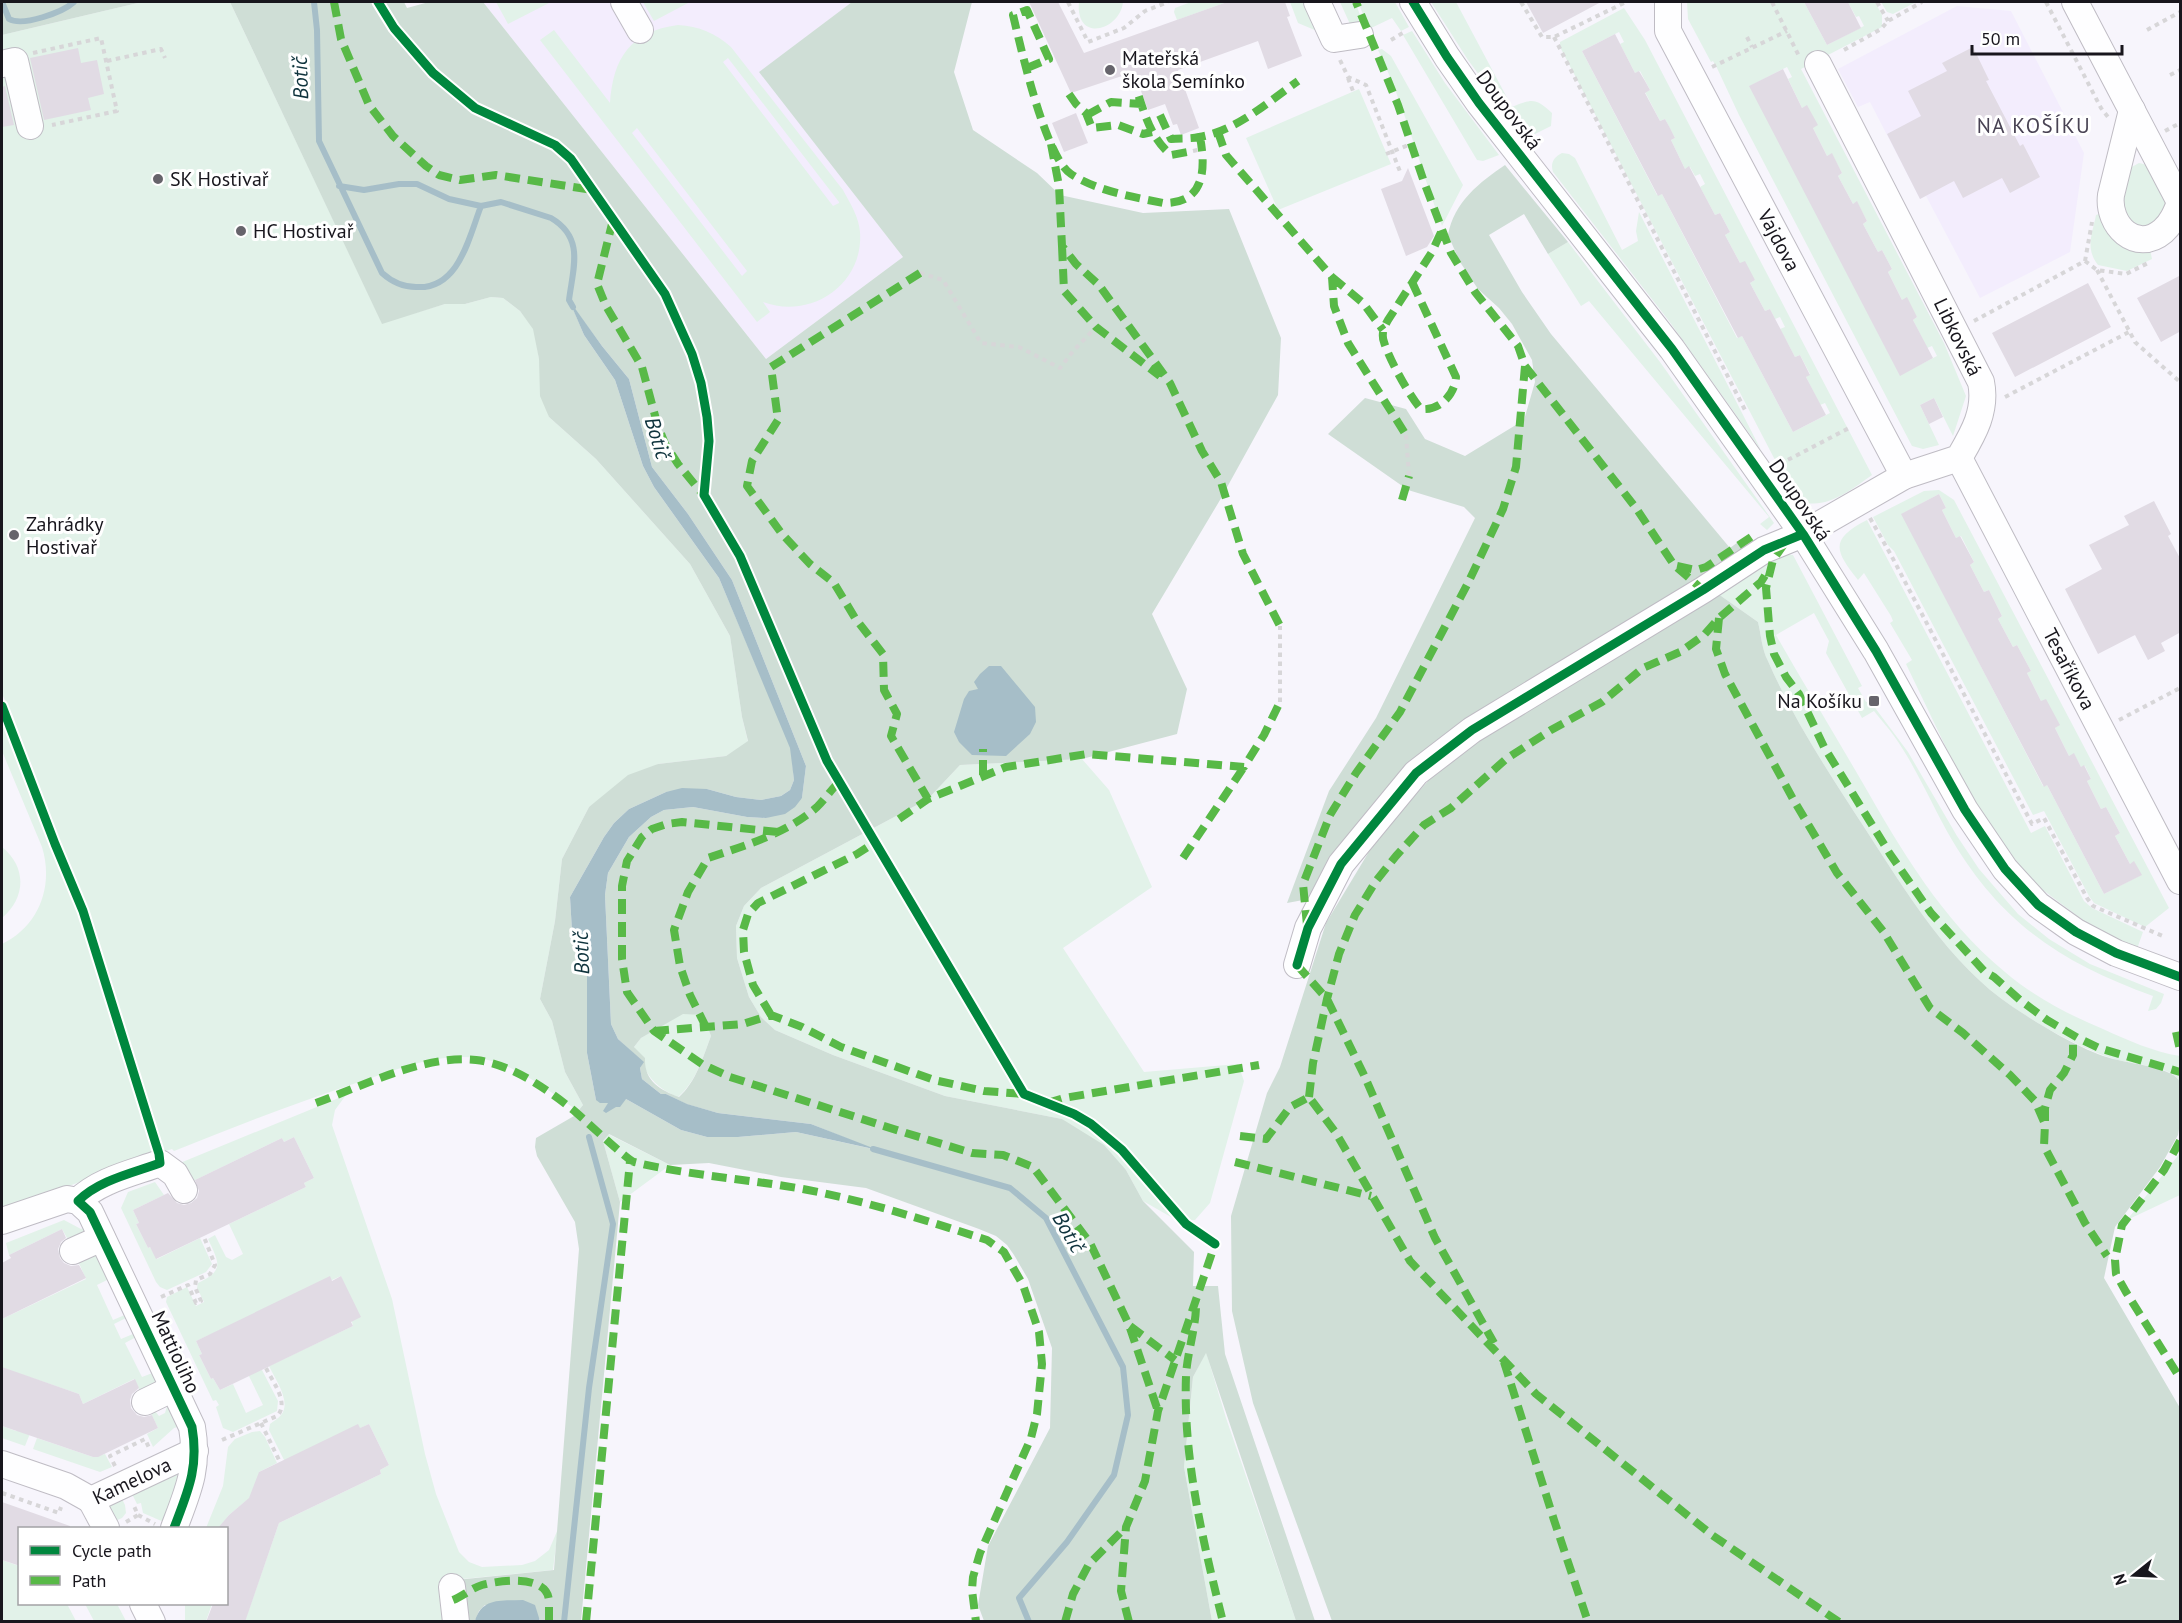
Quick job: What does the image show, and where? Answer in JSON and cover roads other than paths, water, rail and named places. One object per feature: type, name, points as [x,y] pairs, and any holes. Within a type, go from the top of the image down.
[{"type":"street","points":[[624,2],[640,30]]},
{"type":"street","points":[[1317,2],[1334,39],[1360,35]]},
{"type":"street","name":"Doupovská","points":[[1413,2],[1479,103],[1672,349],[1803,534],[1876,651],[1965,810],[2005,870],[2038,905],[2076,932],[2116,953],[2181,977]]},
{"type":"street","name":"Vajdova","points":[[1668,2],[1668,31],[1904,476]]},
{"type":"street","points":[[2075,2],[2121,115],[2181,202],[2168,226],[2158,235],[2148,239],[2138,240],[2128,236],[2115,221],[2110,209],[2121,115]]},
{"type":"street","name":"Libkovská","points":[[1809,62],[1981,382],[1983,399],[1979,420],[1959,458]]},
{"type":"street","points":[[8,63],[35,127]]},
{"type":"street","points":[[1297,965],[1308,928],[1341,864],[1416,773],[1482,724],[1764,550],[1803,534],[1904,476],[1959,458]]},
{"type":"street","name":"Tesaříkova","points":[[1959,458],[2181,881]]},
{"type":"street","points":[[2,1221],[67,1199],[78,1200],[86,1192],[98,1186],[160,1163],[175,1174],[184,1190]]},
{"type":"street","name":"Mattioliho","points":[[78,1200],[90,1212],[192,1427],[195,1451],[192,1478],[174,1527]]},
{"type":"street","points":[[73,1251],[102,1238]]},
{"type":"street","points":[[145,1402],[174,1388]]},
{"type":"street","name":"Kamelova","points":[[2,1464],[66,1486],[91,1500],[195,1451]]},
{"type":"street","points":[[91,1500],[114,1526]]},
{"type":"street","points":[[452,1587],[456,1622]]},
{"type":"street","points":[[144,1605],[153,1622]]},
{"type":"street","points":[[153,1622],[154,1605]]},
{"type":"water","points":[[569,300],[629,379],[652,467],[688,514],[732,580],[806,766],[802,798],[785,814],[766,818],[747,817],[693,807],[664,810],[651,817],[629,837],[608,873],[605,895],[611,1024],[618,1039],[644,1062],[640,1068],[642,1079],[661,1094],[718,1113],[811,1124],[878,1150],[796,1132],[707,1137],[681,1130],[626,1099],[620,1107],[606,1113],[603,1111],[608,1103],[600,1103],[596,1100],[587,1053],[587,970],[572,931],[570,897],[604,837],[614,823],[629,809],[666,792],[682,788],[707,789],[736,797],[761,800],[781,796],[790,790],[794,780],[790,748],[719,578],[654,487],[643,466],[615,380],[584,335]]},
{"type":"water","points":[[989,666],[1001,666],[1035,707],[1036,722],[1030,734],[1006,756],[972,755],[959,742],[954,732],[964,699],[969,691],[978,689],[974,682]]},
{"type":"water","points":[[523,1600],[535,1605],[540,1621],[475,1621],[478,1613],[488,1604]]},
{"type":"waterway","points":[[2,2],[9,19],[15,21],[33,20],[52,14],[74,2]]},
{"type":"waterway","name":"Botič","points":[[314,2],[317,30],[319,141],[382,273],[398,283],[411,287],[431,286],[443,280],[460,259],[481,206],[501,202],[551,218],[569,235],[574,255],[569,300],[573,307]]},
{"type":"waterway","name":"Botič","points":[[339,186],[364,190],[399,184],[417,184],[449,199],[481,206]]},
{"type":"waterway","points":[[564,1622],[589,1388],[613,1224],[589,1137]]},
{"type":"waterway","name":"Botič","points":[[873,1149],[1010,1188],[1046,1218],[1123,1367],[1128,1415],[1114,1475],[1067,1542],[1019,1598],[1029,1622]]},
{"type":"place","name":"Mateřská škola Semínko","points":[[1110,70]]},
{"type":"place","name":"SK Hostivař","points":[[158,179]]},
{"type":"place","name":"HC Hostivař","points":[[241,231]]},
{"type":"place","name":"Zahrádky Hostivař","points":[[14,535]]},
{"type":"place","name":"Na Košíku","points":[[1874,701]]},
{"type":"district","name":"NA KOŠÍKU","points":[[2034,125]]}]
